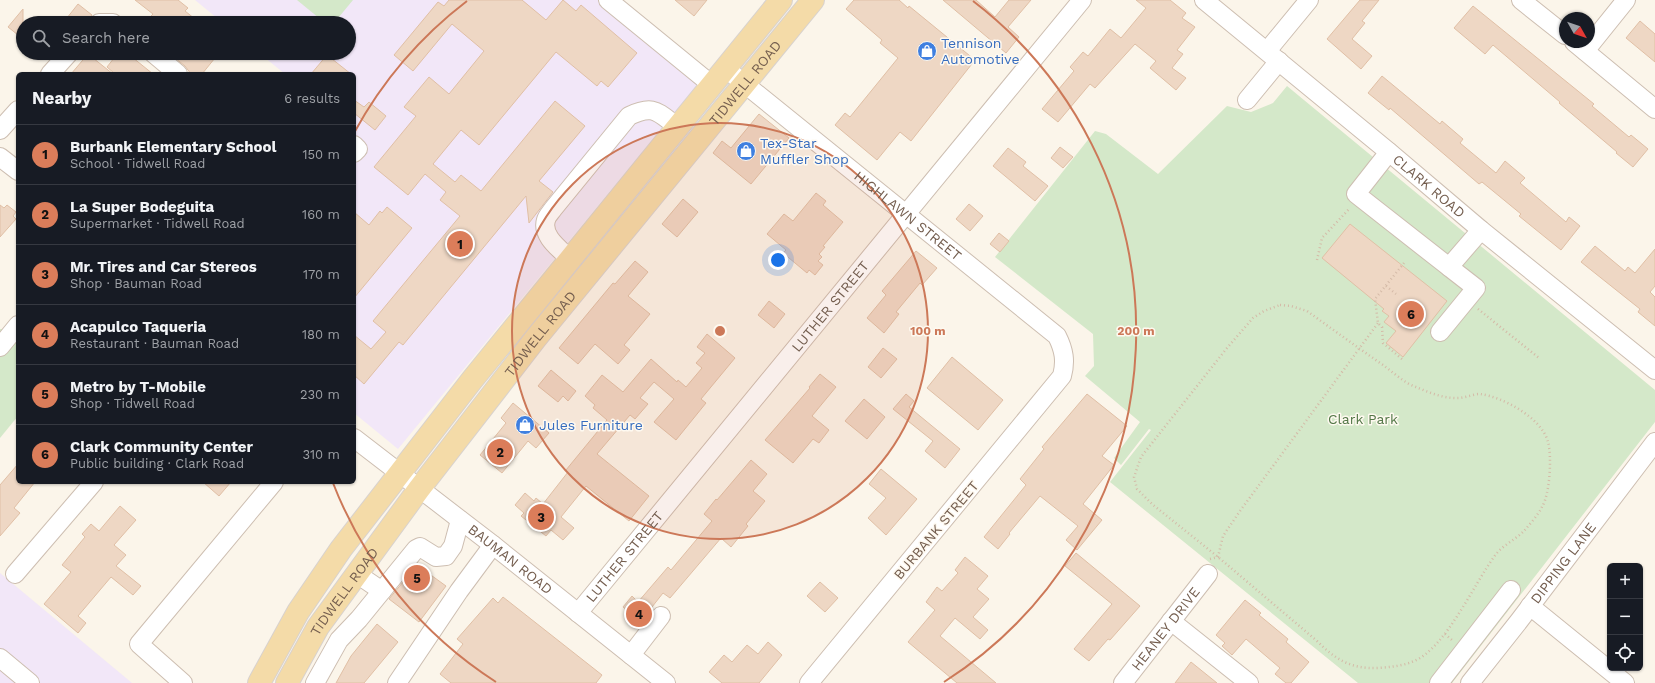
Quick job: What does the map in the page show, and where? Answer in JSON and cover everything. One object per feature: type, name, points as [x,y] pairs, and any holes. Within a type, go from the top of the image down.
[{"type":"main road","name":"TIDWELL ROAD","points":[[287,683],[318,627],[420,489],[536,338],[813,0]]},
{"type":"main road","name":"TIDWELL ROAD","points":[[259,683],[298,612],[341,549],[517,325],[678,127],[777,2]]},
{"type":"main road","points":[[621,196],[639,213]]},
{"type":"main road","points":[[517,325],[536,338]]},
{"type":"main road","points":[[298,612],[318,627]]},
{"type":"street","name":"HIGHLAWN STREET","points":[[608,0],[718,77],[745,84],[812,140],[1057,336],[1065,356],[1065,366],[1062,376]]},
{"type":"street","name":"LUTHER STREET","points":[[578,613],[1082,0]]},
{"type":"street","name":"CLARK ROAD","points":[[1204,0],[1389,152],[1481,230],[1655,370]]},
{"type":"street","points":[[1247,100],[1309,0]]},
{"type":"street","points":[[1521,0],[1559,30]]},
{"type":"street","points":[[1595,30],[1626,0]]},
{"type":"street","points":[[777,2],[797,20]]},
{"type":"street","points":[[1581,48],[1655,109]]},
{"type":"street","points":[[52,72],[63,60]]},
{"type":"street","points":[[161,60],[176,72]]},
{"type":"street","points":[[570,259],[552,241],[546,232],[546,220],[553,209],[629,116],[642,110],[652,110],[678,127]]},
{"type":"street","points":[[0,130],[16,112]]},
{"type":"street","points":[[1389,152],[1356,194],[1476,288],[1440,332]]},
{"type":"street","points":[[0,157],[16,169]]},
{"type":"street","points":[[1449,266],[1481,230]]},
{"type":"street","points":[[0,347],[16,327]]},
{"type":"street","name":"BURBANK STREET","points":[[809,683],[1062,376]]},
{"type":"street","name":"BAUMAN ROAD","points":[[356,440],[493,545],[666,683]]},
{"type":"street","name":"DIPPING LANE","points":[[1470,683],[1655,442]]},
{"type":"street","points":[[15,574],[92,484]]},
{"type":"street","points":[[183,683],[138,644],[272,484]]},
{"type":"street","points":[[315,683],[339,640],[416,549],[420,547],[436,556],[446,556],[454,546],[460,520]]},
{"type":"street","points":[[397,683],[459,591],[493,545]]},
{"type":"street","points":[[357,574],[382,591]]},
{"type":"street","name":"HEANEY DRIVE","points":[[1123,683],[1208,574]]},
{"type":"street","points":[[1439,683],[1511,590]]},
{"type":"street","points":[[1530,606],[1615,680]]},
{"type":"street","points":[[631,655],[661,616]]},
{"type":"street","points":[[1488,619],[1508,635]]},
{"type":"street","points":[[1171,621],[1249,683]]},
{"type":"street","points":[[318,627],[339,640]]},
{"type":"street","points":[[0,658],[30,683]]},
{"type":"path","points":[[1317,260],[1322,238],[1360,198]]},
{"type":"path","points":[[1402,359],[1384,343],[1382,327],[1378,323],[1375,298],[1404,263]]},
{"type":"path","points":[[1386,286],[1396,294]]},
{"type":"path","points":[[1467,300],[1539,358]]},
{"type":"path","points":[[1280,305],[1291,306],[1307,311],[1413,386],[1440,396],[1460,398],[1478,394],[1492,397],[1530,416],[1540,427],[1548,441],[1550,468],[1548,490],[1543,507],[1523,531],[1495,555],[1438,643],[1415,661],[1393,667],[1357,668],[1342,661],[1326,650],[1218,557],[1152,504],[1137,489],[1134,477],[1141,457],[1227,348],[1253,318],[1264,311],[1280,305]]},
{"type":"path","points":[[1218,557],[1223,536],[1378,323]]},
{"type":"shaded area","points":[[195,0],[621,0],[708,72],[398,449],[356,415],[356,72],[283,72],[268,60],[356,60],[356,16],[214,16]]},
{"type":"shaded area","points":[[0,573],[132,683],[0,683]]},
{"type":"green space","points":[[297,0],[353,0],[340,16],[316,16]]},
{"type":"green space","name":"Clark Park","points":[[1287,86],[1655,390],[1655,422],[1452,683],[1358,683],[1110,482],[1151,430],[1149,429],[1121,465],[1114,458],[1140,422],[1085,376],[1094,366],[1093,334],[995,257],[1095,131],[1106,134],[1158,174],[1227,106],[1251,112],[1273,103]]},
{"type":"green space","points":[[0,329],[10,330],[16,339],[16,418],[0,438]]},
{"type":"building","points":[[135,0],[178,0],[188,8],[185,11],[191,16],[151,16],[153,14]]},
{"type":"building","points":[[449,0],[522,0],[546,20],[563,0],[576,11],[581,5],[637,53],[608,87],[601,81],[597,86],[556,52],[479,145],[461,130],[433,164],[455,182],[461,175],[481,191],[555,101],[585,126],[539,181],[553,192],[529,223],[526,196],[403,345],[399,342],[364,384],[356,377],[356,337],[371,349],[386,332],[373,321],[460,216],[440,200],[446,192],[425,174],[408,195],[374,167],[416,116],[404,107],[429,77],[449,94],[484,51],[452,24],[413,71],[394,55],[438,2],[444,6]]},
{"type":"building","points":[[675,0],[707,0],[694,16]]},
{"type":"building","points":[[854,0],[899,0],[908,8],[909,6],[975,60],[911,141],[900,132],[877,160],[835,125],[845,113],[850,117],[898,58],[880,43],[882,40],[846,9]]},
{"type":"building","points":[[943,0],[976,0],[995,17],[1009,0],[1031,0],[1008,27],[1019,37],[1006,53]]},
{"type":"building","points":[[1136,0],[1170,0],[1186,13],[1182,18],[1195,27],[1177,50],[1183,54],[1172,68],[1186,78],[1176,90],[1150,68],[1156,61],[1135,44],[1095,88],[1090,84],[1058,122],[1042,109],[1074,71],[1070,67],[1083,52],[1088,56],[1110,29],[1121,38],[1146,8]]},
{"type":"building","points":[[1360,0],[1379,0],[1362,21],[1365,23],[1352,39],[1372,56],[1361,69],[1327,39]]},
{"type":"building","points":[[78,4],[92,15],[91,16],[69,16]]},
{"type":"building","points":[[1473,6],[1594,104],[1592,106],[1629,137],[1631,135],[1648,149],[1633,167],[1493,45],[1485,54],[1454,28]]},
{"type":"building","points":[[23,9],[23,16],[17,16]]},
{"type":"building","points":[[16,17],[16,33],[8,27]]},
{"type":"building","points":[[1640,21],[1655,34],[1655,62],[1626,38]]},
{"type":"building","points":[[83,60],[96,60],[110,72],[73,72]]},
{"type":"building","points":[[112,60],[136,60],[151,72],[113,72],[107,67]]},
{"type":"building","points":[[178,60],[213,60],[204,72],[190,72]]},
{"type":"building","points":[[323,60],[333,60],[348,72],[313,72]]},
{"type":"building","points":[[1382,76],[1440,124],[1442,121],[1463,139],[1460,143],[1496,173],[1505,161],[1525,178],[1520,183],[1566,222],[1569,217],[1580,226],[1561,250],[1519,216],[1521,214],[1482,182],[1479,184],[1390,108],[1389,110],[1368,93]]},
{"type":"building","points":[[356,101],[364,107],[369,102],[386,116],[375,130],[356,115]]},
{"type":"building","name":"Tex-Star Muffler Shop","points":[[759,114],[789,138],[751,184],[713,153],[722,141],[731,148]]},
{"type":"building","points":[[1060,147],[1073,157],[1063,168],[1051,158]]},
{"type":"building","points":[[1008,148],[1026,162],[1023,166],[1048,186],[1035,201],[993,166]]},
{"type":"building","points":[[816,193],[826,201],[823,205],[843,222],[823,246],[825,247],[819,254],[822,257],[818,261],[823,265],[815,275],[809,270],[807,273],[783,253],[786,250],[767,234],[784,214],[793,221]]},
{"type":"building","points":[[683,199],[698,212],[677,237],[662,224]]},
{"type":"building","points":[[969,204],[983,216],[970,231],[956,219]]},
{"type":"building","points":[[0,205],[4,208],[7,205],[16,212],[13,216],[16,219],[0,237]]},
{"type":"building","points":[[387,207],[412,228],[356,296],[356,214],[369,225],[380,211],[382,213]]},
{"type":"building","points":[[1350,224],[1447,301],[1403,357],[1386,343],[1396,331],[1384,322],[1389,316],[1382,311],[1384,309],[1322,258]]},
{"type":"building","points":[[999,233],[1009,241],[1000,252],[990,244]]},
{"type":"building","points":[[1595,246],[1625,271],[1628,267],[1635,273],[1655,249],[1655,286],[1650,292],[1655,297],[1655,326],[1638,312],[1640,309],[1581,262]]},
{"type":"building","points":[[916,251],[937,268],[922,285],[920,283],[896,312],[899,314],[884,333],[867,318],[886,295],[882,291]]},
{"type":"building","points":[[635,261],[648,272],[628,296],[650,314],[624,345],[630,350],[618,364],[595,344],[578,364],[559,348],[613,283],[615,284]]},
{"type":"building","points":[[769,301],[785,314],[774,328],[758,315]]},
{"type":"building","points":[[707,334],[735,358],[701,399],[706,403],[676,440],[654,422],[674,399],[654,382],[640,398],[648,404],[635,419],[630,415],[597,454],[649,496],[629,521],[586,486],[561,517],[574,528],[563,540],[551,530],[546,536],[521,516],[524,513],[515,505],[525,493],[534,501],[536,498],[543,504],[568,472],[566,470],[607,420],[593,408],[595,405],[585,396],[602,375],[623,392],[651,359],[677,382],[678,380],[686,387],[702,368],[696,363],[705,353],[697,347]]},
{"type":"building","points":[[883,348],[897,359],[881,378],[868,367]]},
{"type":"building","points":[[952,357],[1003,400],[978,430],[927,388]]},
{"type":"building","points":[[551,370],[576,391],[568,401],[563,396],[558,402],[538,386]]},
{"type":"building","points":[[820,374],[836,387],[812,416],[829,430],[819,443],[813,439],[793,463],[765,440],[810,388],[809,387]]},
{"type":"building","points":[[906,394],[914,401],[909,407],[960,449],[945,468],[925,451],[933,441],[893,409]]},
{"type":"building","points":[[1087,394],[1127,426],[1102,456],[1114,465],[1083,504],[1102,520],[1077,550],[1066,540],[1078,526],[1040,496],[1009,533],[1010,534],[998,549],[984,537],[1026,485],[1020,479],[1044,449],[1042,447]]},
{"type":"building","points":[[864,399],[885,417],[867,439],[845,421]]},
{"type":"building","points":[[513,403],[549,433],[536,448],[528,441],[502,473],[480,455],[506,423],[501,418]]},
{"type":"building","points":[[751,460],[767,474],[753,491],[765,501],[746,524],[748,526],[731,547],[721,538],[670,598],[663,593],[641,621],[623,607],[632,596],[638,602],[668,567],[671,570],[712,521],[704,514]]},
{"type":"building","points":[[16,466],[16,484],[33,484],[14,508],[20,513],[0,536],[0,485]]},
{"type":"building","points":[[881,469],[917,499],[886,535],[868,518],[886,498],[869,484]]},
{"type":"building","points":[[205,484],[229,484],[219,496]]},
{"type":"building","points":[[120,506],[136,520],[114,545],[126,555],[116,566],[141,586],[133,595],[111,577],[78,616],[86,623],[78,633],[44,604],[71,572],[62,565],[85,537],[82,534],[91,524],[99,531]]},
{"type":"building","points":[[1076,553],[1140,606],[1089,661],[1074,649],[1112,604],[1065,566]]},
{"type":"building","points":[[965,557],[988,576],[977,589],[989,599],[973,617],[988,630],[980,639],[955,618],[940,636],[996,683],[957,683],[908,642],[935,610],[926,602],[937,587],[942,591],[958,573],[955,570]]},
{"type":"building","points":[[417,565],[446,586],[419,622],[389,599]]},
{"type":"building","points":[[820,582],[838,598],[825,612],[807,596]]},
{"type":"building","points":[[503,597],[602,675],[596,683],[451,683],[440,674],[463,644],[457,639],[493,598],[498,603]]},
{"type":"building","points":[[1245,600],[1261,613],[1259,615],[1288,639],[1286,642],[1309,662],[1291,683],[1286,683],[1275,674],[1280,668],[1246,639],[1232,655],[1222,646],[1225,643],[1216,635]]},
{"type":"building","points":[[377,624],[398,642],[364,683],[336,683],[351,656]]},
{"type":"building","points":[[768,642],[782,655],[759,683],[722,683],[709,672],[724,655],[732,662],[747,645],[758,654]]},
{"type":"building","points":[[1191,662],[1217,683],[1175,683]]},
{"type":"place","name":"Tennison Automotive","points":[[927,51]]},
{"type":"place","name":"Tex-Star Muffler Shop","points":[[746,151]]},
{"type":"place","name":"Burbank Elementary School","points":[[460,244]]},
{"type":"place","name":"Clark Community Center","points":[[1411,314]]},
{"type":"place","name":"Jules Furniture","points":[[525,425]]},
{"type":"place","name":"La Super Bodeguita","points":[[500,452]]},
{"type":"place","name":"Mr. Tires and Car Stereos","points":[[541,517]]},
{"type":"place","name":"Metro by T-Mobile","points":[[417,578]]},
{"type":"place","name":"Acapulco Taqueria","points":[[639,614]]}]
